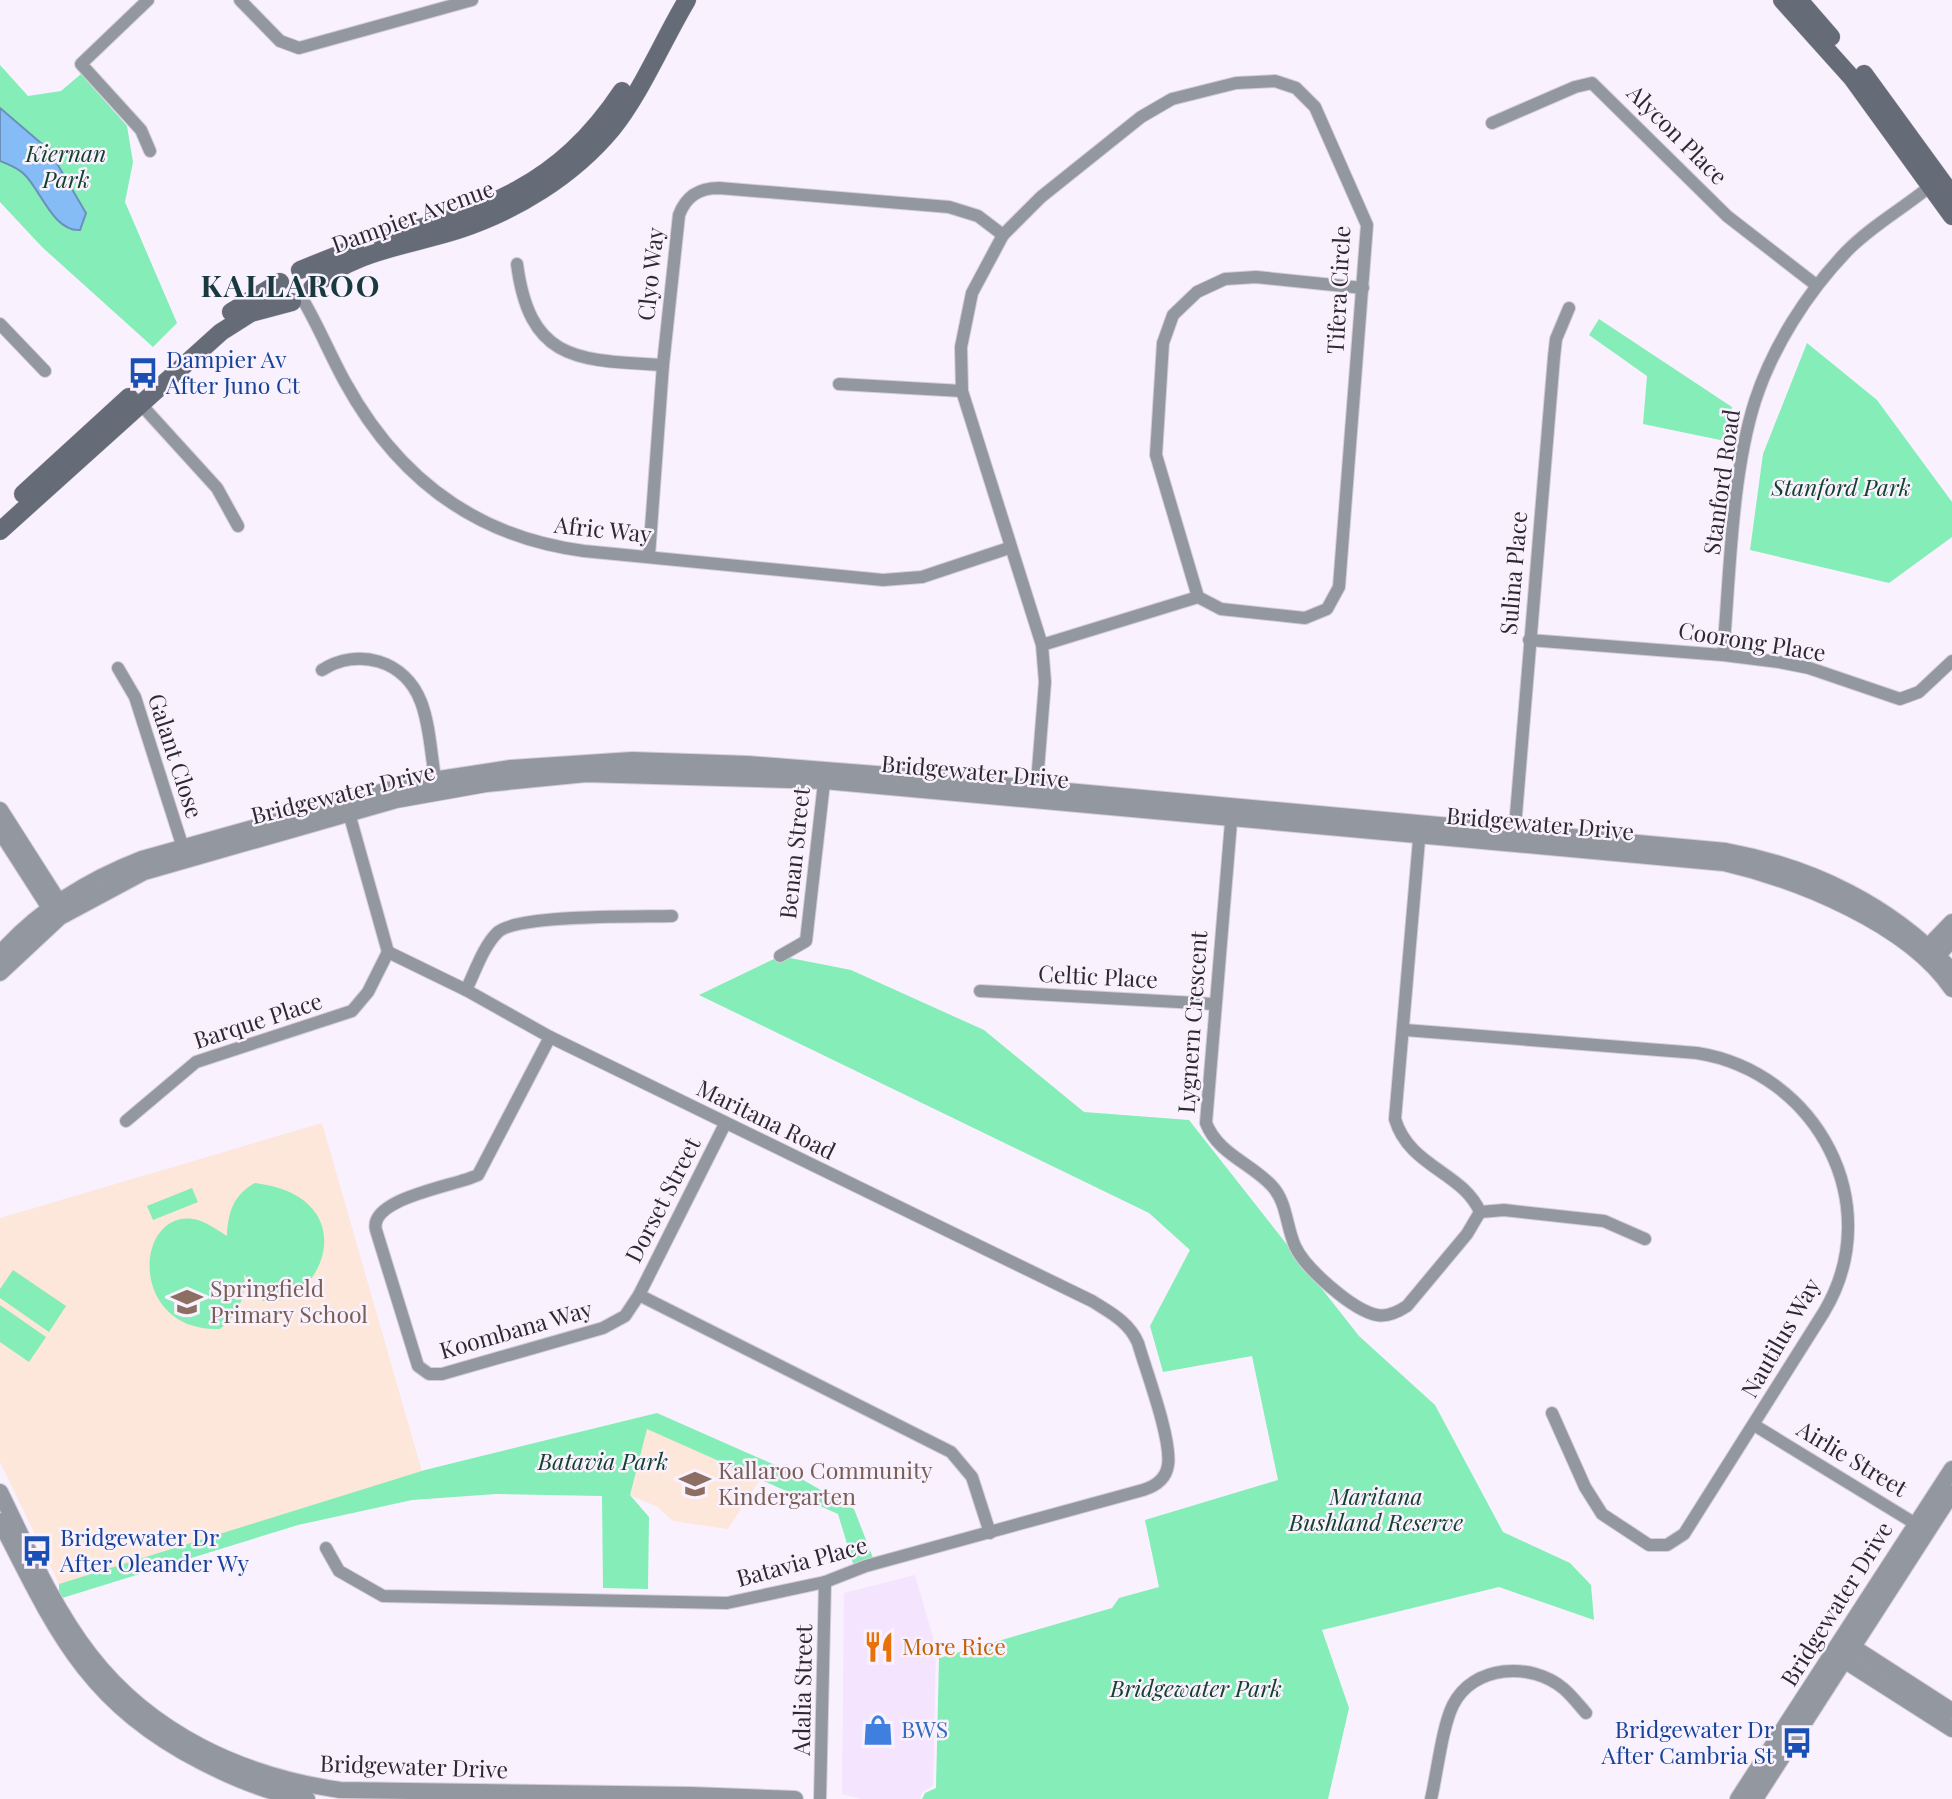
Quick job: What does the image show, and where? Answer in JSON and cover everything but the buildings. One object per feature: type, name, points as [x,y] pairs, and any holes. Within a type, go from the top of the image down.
[{"type":"main road","name":"Dampier Avenue","points":[[300,270],[359,246],[475,211],[519,190],[555,166],[593,131],[609,110],[674,0]]},
{"type":"main road","name":"Dampier Avenue","points":[[0,515],[137,399],[236,321],[302,297],[342,265],[479,223],[527,200],[559,178],[612,128],[687,0]]},
{"type":"main road","points":[[1782,0],[1852,78],[1935,182],[1952,195]]},
{"type":"main road","points":[[1799,0],[1865,76],[1935,182],[1952,216]]},
{"type":"main road","points":[[300,270],[309,277],[302,297],[281,293],[279,282],[288,271],[300,270]]},
{"type":"main road","name":"Dampier Avenue","points":[[0,531],[137,399],[169,359],[218,321],[279,282]]},
{"type":"street","points":[[148,0],[81,64],[141,130],[150,151]]},
{"type":"street","points":[[240,0],[280,41],[299,48],[472,0]]},
{"type":"street","name":"Tifera Circle","points":[[1036,794],[1045,682],[1042,645],[1009,548],[962,391],[961,348],[969,302],[1003,235],[1041,197],[1154,107],[1213,86],[1275,81],[1296,88],[1307,96],[1351,183],[1367,225],[1339,587],[1332,603],[1321,614],[1306,618],[1221,609],[1198,597]]},
{"type":"street","name":"Alycon Place","points":[[1492,123],[1581,85],[1592,83],[1727,216],[1816,285]]},
{"type":"street","name":"Stanford Road","points":[[1723,655],[1741,465],[1755,400],[1779,346],[1816,285],[1849,249],[1935,182]]},
{"type":"street","name":"Clyo Way","points":[[649,556],[663,365],[679,215],[682,205],[696,192],[719,188],[949,207],[978,216],[1003,235]]},
{"type":"street","points":[[517,264],[523,302],[536,326],[551,342],[563,350],[589,359],[663,365]]},
{"type":"street","points":[[1042,645],[1198,597],[1156,456],[1163,343],[1173,315],[1197,292],[1212,284],[1237,277],[1363,288]]},
{"type":"street","name":"Afric Way","points":[[302,297],[345,382],[375,431],[413,475],[463,512],[501,530],[548,546],[883,580],[922,577],[1009,548]]},
{"type":"street","name":"Sulina Place","points":[[1514,838],[1553,357],[1556,339],[1569,308]]},
{"type":"street","points":[[0,324],[45,371]]},
{"type":"street","points":[[839,384],[962,391]]},
{"type":"street","points":[[137,399],[217,488],[238,526]]},
{"type":"street","name":"Coorong Place","points":[[1529,640],[1723,655],[1810,668],[1900,699],[1919,692],[1952,661]]},
{"type":"street","points":[[322,670],[350,658],[367,657],[389,665],[409,682],[423,709],[436,786]]},
{"type":"street","name":"Galant Close","points":[[118,668],[135,697],[185,853]]},
{"type":"street","name":"Bridgewater Drive","points":[[0,954],[32,922],[185,853],[347,807],[436,786],[586,774],[824,775],[1514,838],[1724,863],[1809,888],[1840,903],[1952,971]]},
{"type":"street","name":"Benan Street","points":[[780,956],[806,941],[824,775]]},
{"type":"street","points":[[347,807],[388,952]]},
{"type":"street","points":[[0,810],[59,910]]},
{"type":"street","name":"Lygnern Crescent","points":[[1231,811],[1205,1112],[1211,1136],[1273,1187],[1301,1257],[1350,1301],[1378,1315],[1388,1315],[1407,1306],[1467,1234],[1480,1212]]},
{"type":"street","points":[[0,830],[59,910]]},
{"type":"street","points":[[1420,830],[1405,1030],[1395,1119],[1399,1130],[1413,1152],[1469,1195],[1480,1212],[1504,1210],[1604,1221],[1645,1239]]},
{"type":"street","name":"Bridgewater Drive","points":[[0,973],[59,910]]},
{"type":"street","points":[[466,989],[492,939],[509,926],[578,919],[673,916]]},
{"type":"street","points":[[1929,955],[1952,922]]},
{"type":"street","points":[[1929,955],[1952,940]]},
{"type":"street","name":"Maritana Road","points":[[388,952],[466,989],[550,1037],[1092,1301],[1118,1317],[1134,1333],[1138,1343],[1166,1439],[1169,1463],[1166,1473]]},
{"type":"street","name":"Barque Place","points":[[126,1121],[196,1062],[352,1011],[368,992],[388,952]]},
{"type":"street","name":"Bridgewater Drive","points":[[1929,955],[1952,989]]},
{"type":"street","name":"Celtic Place","points":[[980,991],[1214,1004]]},
{"type":"street","name":"Nautilus Way","points":[[1405,1030],[1714,1055],[1758,1073],[1800,1106],[1825,1140],[1837,1169],[1845,1200],[1847,1243],[1832,1298],[1755,1424],[1684,1534],[1677,1540],[1658,1546],[1649,1545],[1596,1507],[1552,1413]]},
{"type":"street","name":"Koombana Way","points":[[550,1037],[478,1175],[398,1201],[375,1218],[412,1355],[423,1371],[442,1374],[612,1325],[625,1316],[639,1295]]},
{"type":"street","name":"Dorset Street","points":[[639,1295],[725,1124]]},
{"type":"street","points":[[639,1295],[951,1452],[972,1477],[989,1533]]},
{"type":"street","name":"Airlie Street","points":[[1755,1424],[1921,1527]]},
{"type":"street","name":"Bridgewater Drive","points":[[1755,1799],[1921,1527],[1952,1469]]},
{"type":"street","name":"Batavia Place","points":[[326,1548],[339,1571],[383,1596],[727,1603],[825,1582],[866,1566],[1153,1487],[1166,1473]]},
{"type":"street","name":"Bridgewater Drive","points":[[0,1492],[67,1621],[115,1683],[172,1730],[297,1795]]},
{"type":"street","name":"Bridgewater Drive","points":[[1921,1527],[1952,1493]]},
{"type":"street","name":"Bridgewater Drive","points":[[0,1521],[52,1623],[100,1689],[152,1732],[229,1776],[297,1795],[340,1790],[492,1796],[796,1799]]},
{"type":"street","name":"Adalia Street","points":[[820,1799],[825,1582]]},
{"type":"street","points":[[1844,1651],[1952,1711]]},
{"type":"street","points":[[1844,1651],[1952,1729]]},
{"type":"street","name":"Bridgewater Drive","points":[[1738,1799],[1844,1651]]},
{"type":"street","points":[[1431,1799],[1452,1706],[1470,1682],[1503,1671],[1538,1674],[1563,1688],[1586,1713]]},
{"type":"shaded area","name":"Springfield Primary School","points":[[322,1123],[423,1475],[59,1584],[0,1462],[0,1218]]},
{"type":"shaded area","name":"Kallaroo Community Kindergarten","points":[[647,1429],[764,1473],[728,1529],[673,1521],[658,1507],[629,1495]]},
{"type":"shaded area","points":[[915,1575],[936,1648],[933,1786],[922,1792],[920,1799],[861,1799],[842,1794],[844,1593]]},
{"type":"green space","name":"Kiernan Park","points":[[0,65],[28,96],[61,91],[81,74],[127,126],[133,162],[125,202],[177,323],[153,347],[42,247],[0,202]]},
{"type":"green space","points":[[1599,319],[1732,407],[1725,441],[1643,424],[1647,376],[1589,335]]},
{"type":"green space","name":"Stanford Park","points":[[1807,343],[1877,400],[1952,502],[1952,537],[1889,583],[1750,550],[1763,454]]},
{"type":"green space","name":"Maritana Bushland Reserve","points":[[780,956],[851,970],[984,1030],[1084,1112],[1189,1120],[1359,1336],[1435,1405],[1503,1532],[1570,1563],[1591,1585],[1594,1620],[1499,1587],[1322,1630],[1349,1708],[1328,1799],[922,1799],[925,1793],[936,1788],[939,1658],[1112,1608],[1119,1598],[1159,1587],[1145,1520],[1278,1480],[1252,1356],[1163,1372],[1150,1326],[1190,1250],[1149,1213],[699,995]]},
{"type":"green space","points":[[255,1183],[290,1192],[312,1208],[323,1229],[324,1250],[316,1271],[303,1288],[284,1299],[263,1301],[244,1274],[244,1290],[240,1304],[227,1323],[220,1329],[190,1325],[169,1312],[155,1293],[150,1272],[151,1251],[159,1233],[173,1222],[193,1219],[206,1223],[227,1236],[233,1205],[241,1193]]},
{"type":"green space","points":[[192,1188],[198,1202],[153,1220],[147,1206]]},
{"type":"green space","points":[[13,1270],[66,1306],[49,1332],[0,1298],[0,1289]]},
{"type":"green space","points":[[0,1305],[46,1337],[29,1362],[0,1342]]},
{"type":"green space","name":"Batavia Park","points":[[657,1413],[784,1469],[854,1509],[875,1563],[855,1570],[838,1514],[647,1429],[630,1495],[649,1517],[648,1589],[603,1588],[602,1496],[496,1494],[412,1500],[298,1525],[59,1599],[59,1584],[425,1470]]},
{"type":"water","points":[[0,108],[49,150],[86,213],[80,230],[71,229],[55,218],[25,175],[0,161]]},
{"type":"place","name":"Dampier Av After Juno Ct","points":[[143,373]]},
{"type":"place","name":"Springfield Primary School","points":[[187,1302]]},
{"type":"place","name":"Kallaroo Community Kindergarten","points":[[695,1484]]},
{"type":"place","name":"Bridgewater Dr After Oleander Wy","points":[[37,1551]]},
{"type":"place","name":"More Rice","points":[[879,1647]]},
{"type":"place","name":"BWS","points":[[878,1730]]},
{"type":"place","name":"Bridgewater Dr After Cambria St","points":[[1797,1743]]},
{"type":"district","name":"KALLAROO","points":[[291,287]]},
{"type":"park label","name":"Bridgewater Park","points":[[1196,1689]]}]
